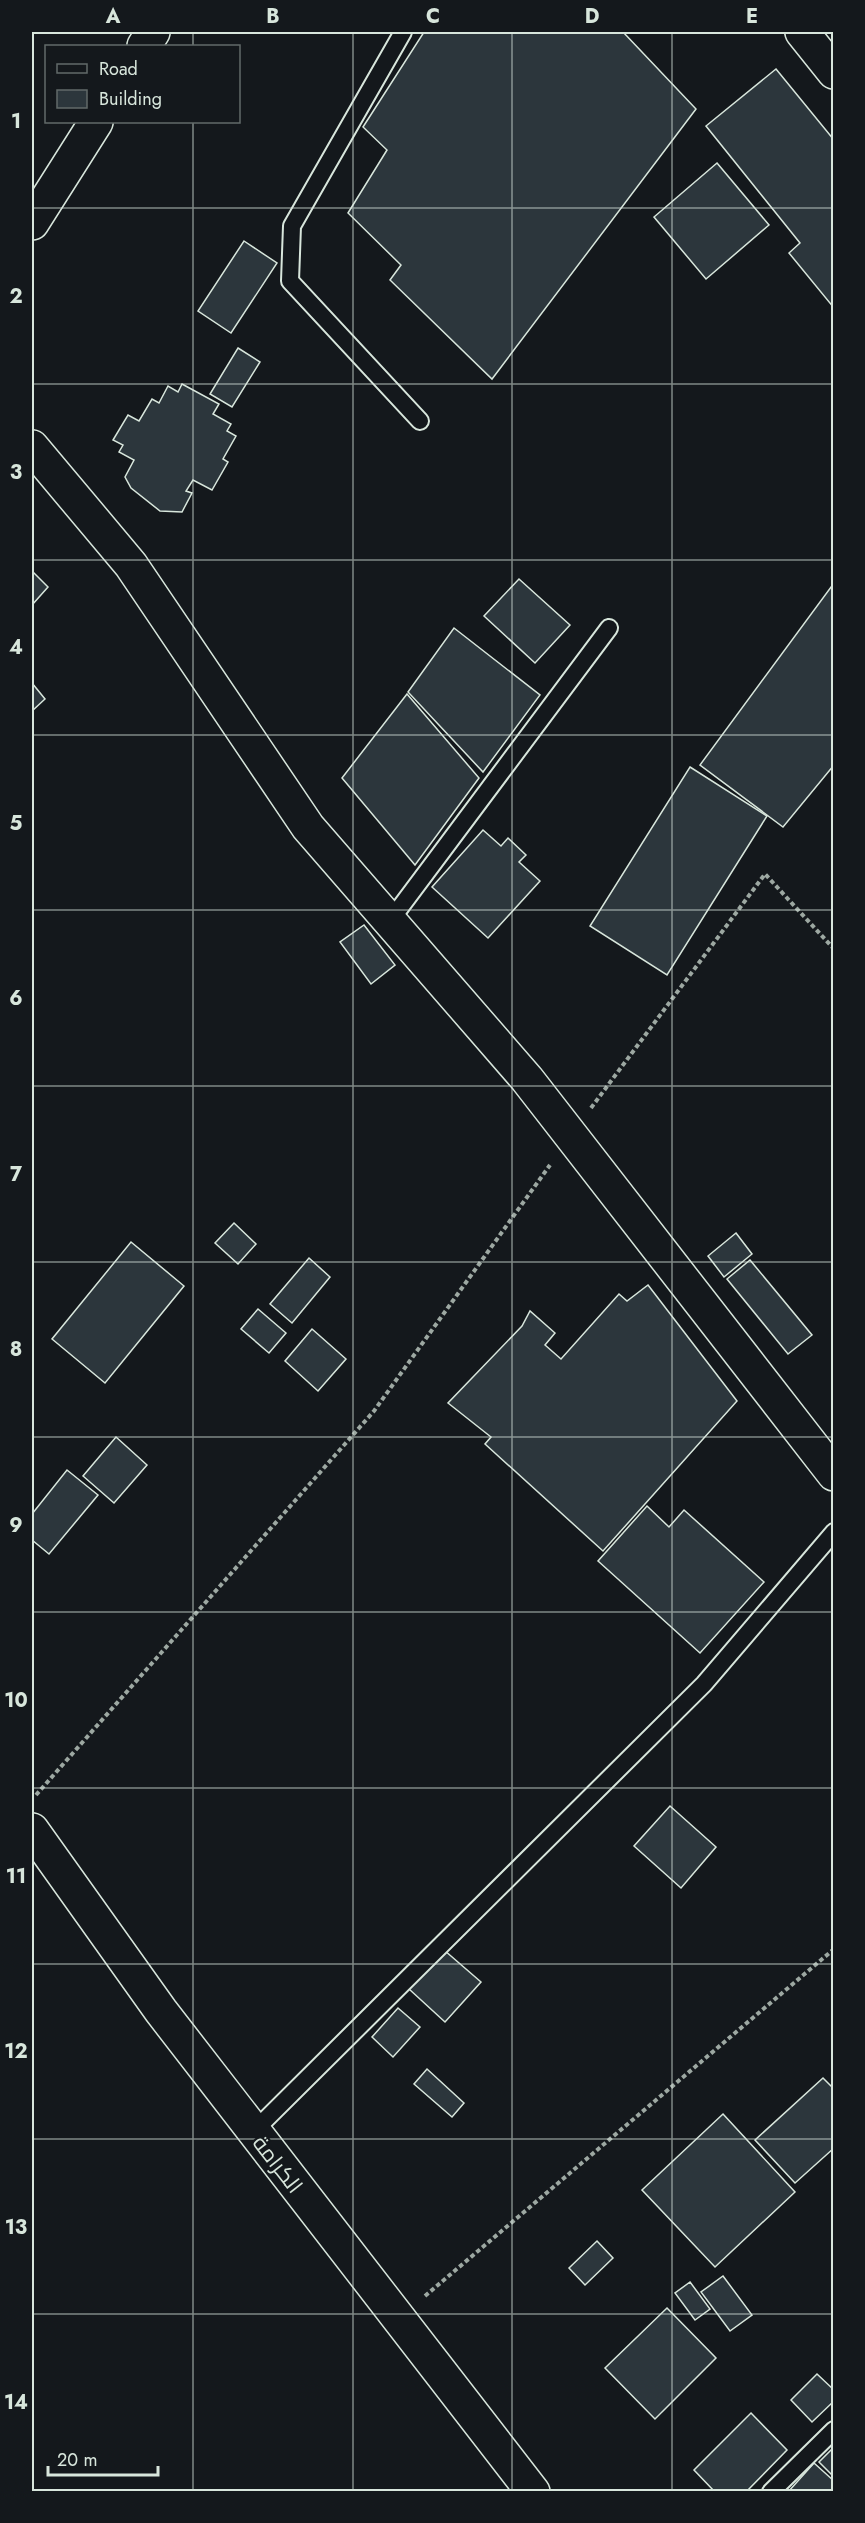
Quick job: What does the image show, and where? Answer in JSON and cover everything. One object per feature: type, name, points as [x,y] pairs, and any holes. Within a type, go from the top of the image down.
[{"type":"street","points":[[145,45],[153,32]]},
{"type":"street","points":[[802,32],[834,72]]},
{"type":"street","points":[[32,223],[95,123]]},
{"type":"street","points":[[32,447],[131,565],[308,827],[527,1079],[834,1474]]},
{"type":"street","name":"الكرامة","points":[[32,1830],[97,1925],[253,2132],[533,2492]]},
{"type":"lane","points":[[403,32],[292,226],[290,281],[420,421]]},
{"type":"lane","points":[[390,921],[609,628]]},
{"type":"lane","points":[[253,2132],[704,1684],[834,1532]]},
{"type":"lane","points":[[771,2492],[834,2430]]},
{"type":"path","points":[[32,1801],[374,1411],[571,1135],[765,874],[834,949]]},
{"type":"path","points":[[398,2319],[834,1949]]},
{"type":"building","points":[[424,32],[623,32],[696,109],[492,379],[390,280],[401,265],[348,213],[387,150],[363,127]]},
{"type":"building","points":[[776,69],[834,140],[834,308],[789,253],[800,243],[706,126]]},
{"type":"building","points":[[717,163],[769,225],[706,279],[654,217]]},
{"type":"building","points":[[244,241],[277,263],[231,333],[198,311]]},
{"type":"building","points":[[238,348],[260,362],[232,407],[210,394]]},
{"type":"building","points":[[182,384],[219,404],[213,414],[231,424],[227,431],[236,436],[223,459],[228,462],[212,490],[193,480],[186,491],[192,493],[182,512],[160,511],[131,488],[125,477],[134,460],[119,452],[123,445],[113,440],[128,415],[139,421],[152,399],[159,403],[168,386],[178,392]]},
{"type":"building","points":[[32,571],[48,587],[32,605]]},
{"type":"building","points":[[519,579],[570,625],[535,663],[484,616]]},
{"type":"building","points":[[834,583],[834,765],[783,827],[700,765]]},
{"type":"building","points":[[454,628],[540,695],[483,772],[408,692]]},
{"type":"building","points":[[32,683],[45,699],[32,711]]},
{"type":"building","points":[[407,694],[479,778],[415,865],[342,778]]},
{"type":"building","points":[[690,767],[767,816],[667,975],[590,926]]},
{"type":"building","points":[[483,830],[501,846],[508,838],[526,855],[519,862],[540,881],[488,938],[432,887]]},
{"type":"building","points":[[364,925],[395,965],[371,984],[340,942]]},
{"type":"building","points":[[234,1223],[256,1244],[238,1264],[215,1243]]},
{"type":"building","points":[[736,1233],[752,1254],[724,1277],[708,1256]]},
{"type":"building","points":[[131,1242],[184,1286],[105,1383],[52,1339]]},
{"type":"building","points":[[309,1258],[330,1277],[292,1323],[270,1304]]},
{"type":"building","points":[[750,1260],[812,1335],[788,1354],[727,1279]]},
{"type":"building","points":[[648,1285],[737,1401],[603,1551],[485,1444],[491,1437],[448,1403],[522,1326],[530,1311],[555,1333],[545,1345],[561,1359],[619,1294],[627,1301]]},
{"type":"building","points":[[258,1309],[286,1333],[269,1353],[241,1329]]},
{"type":"building","points":[[312,1329],[346,1359],[318,1391],[285,1361]]},
{"type":"building","points":[[116,1437],[147,1465],[114,1503],[83,1476]]},
{"type":"building","points":[[67,1470],[98,1495],[49,1554],[32,1540],[32,1514]]},
{"type":"building","points":[[647,1506],[669,1527],[684,1510],[764,1582],[700,1653],[598,1561]]},
{"type":"building","points":[[670,1806],[716,1847],[681,1888],[634,1846]]},
{"type":"building","points":[[444,1950],[481,1982],[445,2022],[409,1989]]},
{"type":"building","points":[[398,2008],[420,2027],[393,2057],[372,2037]]},
{"type":"building","points":[[427,2069],[464,2103],[452,2117],[414,2084]]},
{"type":"building","points":[[823,2078],[834,2089],[834,2148],[795,2183],[755,2140]]},
{"type":"building","points":[[723,2114],[795,2192],[715,2267],[642,2190]]},
{"type":"building","points":[[597,2241],[613,2258],[585,2285],[569,2268]]},
{"type":"building","points":[[723,2276],[752,2315],[730,2331],[701,2292]]},
{"type":"building","points":[[690,2282],[710,2309],[695,2320],[675,2293]]},
{"type":"building","points":[[667,2308],[716,2358],[655,2419],[605,2368]]},
{"type":"building","points":[[817,2374],[834,2390],[834,2401],[812,2422],[791,2400]]},
{"type":"building","points":[[751,2413],[787,2450],[746,2492],[715,2492],[694,2470]]},
{"type":"building","points":[[834,2447],[834,2477],[819,2462]]},
{"type":"building","points":[[814,2463],[834,2481],[834,2492],[788,2492]]}]
